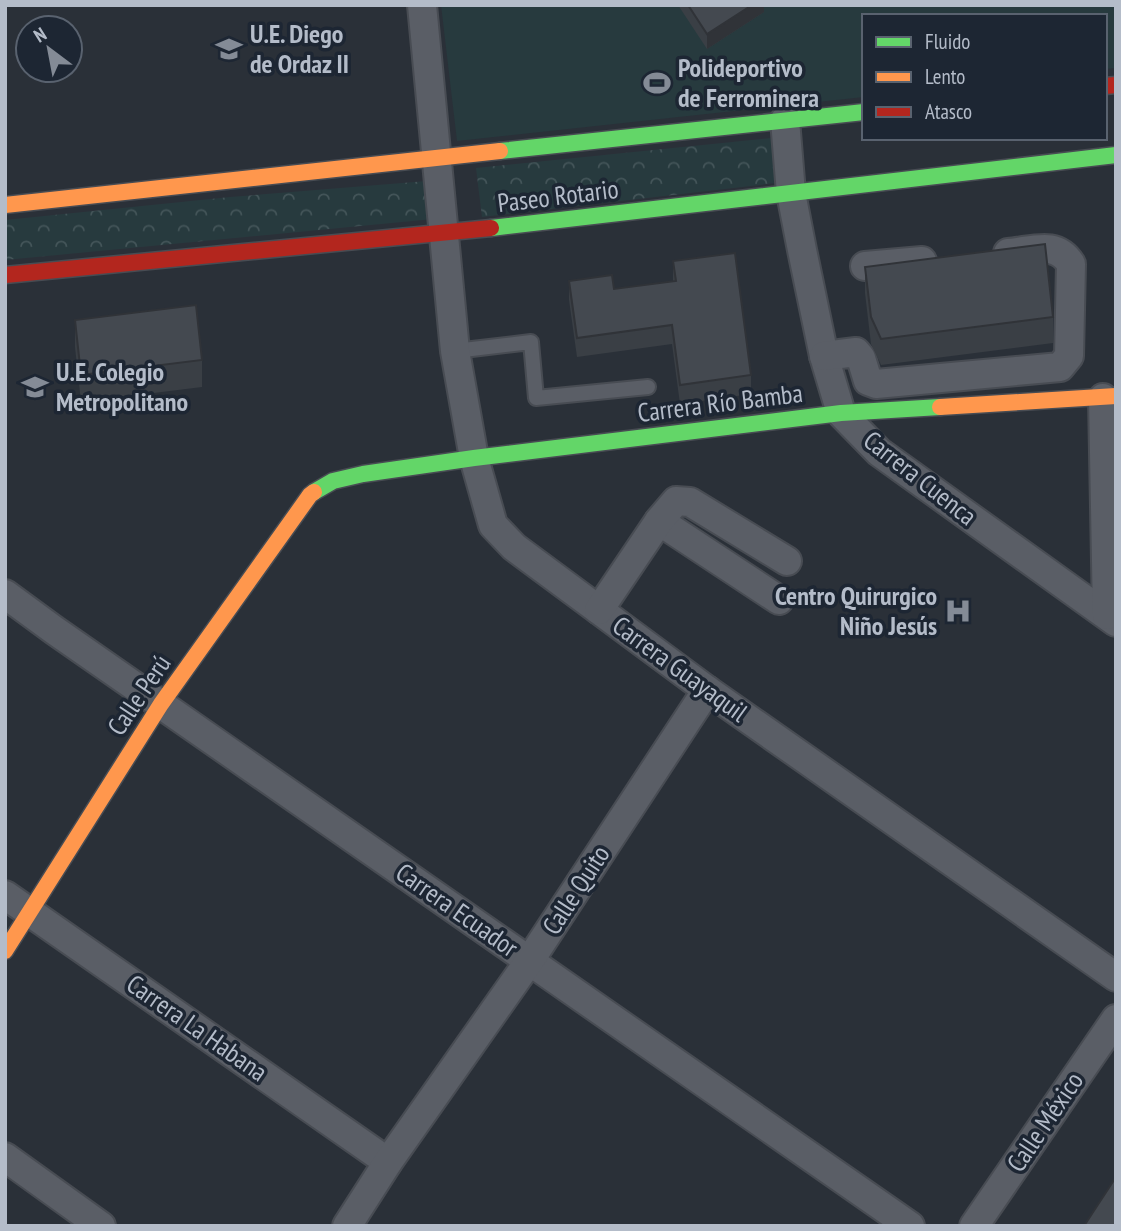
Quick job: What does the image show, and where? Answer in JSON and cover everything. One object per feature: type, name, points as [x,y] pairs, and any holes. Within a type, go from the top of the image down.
[{"type":"street","name":"Carrera Guayaquil","points":[[422,5],[455,351],[474,458],[493,525],[514,547],[707,690],[1116,977]]},
{"type":"street","name":"Paseo Rotario","points":[[5,205],[862,112]]},
{"type":"street","name":"Carrera Cuenca","points":[[785,120],[791,193],[824,356],[841,413],[879,452],[1112,618]]},
{"type":"street","name":"Paseo Rotario","points":[[5,275],[443,234],[1116,155]]},
{"type":"street","points":[[824,356],[856,352],[861,358],[868,381],[876,384],[1060,367],[1069,356],[1071,264],[1065,254],[1055,249],[987,255]]},
{"type":"street","points":[[865,266],[946,258]]},
{"type":"street","points":[[1109,397],[1112,618]]},
{"type":"street","name":"Carrera Río Bamba","points":[[333,481],[474,458],[841,413],[1109,397]]},
{"type":"street","name":"Calle Perú","points":[[5,951],[160,704],[310,495],[333,481]]},
{"type":"street","points":[[599,610],[659,521],[676,501],[690,502],[787,561]]},
{"type":"street","points":[[659,521],[779,600]]},
{"type":"street","name":"Carrera Ecuador","points":[[5,594],[910,1226]]},
{"type":"street","name":"Calle Quito","points":[[347,1226],[388,1162],[530,960],[707,690]]},
{"type":"street","name":"Carrera La Habana","points":[[5,895],[388,1162]]},
{"type":"street","name":"Calle México","points":[[974,1226],[1116,1019]]},
{"type":"street","points":[[5,1157],[100,1226]]},
{"type":"lane","points":[[455,351],[531,342],[536,398],[648,387]]},
{"type":"green space","name":"Polideportivo de Ferrominera","points":[[441,5],[1116,5],[1116,68],[1107,69],[1107,14],[862,14],[862,97],[457,141]]},
{"type":"green space","points":[[771,138],[776,183],[482,217],[476,168]]},
{"type":"green space","points":[[427,181],[433,219],[5,260],[5,220],[230,197]]},
{"type":"building","points":[[688,5],[752,5],[707,34]]},
{"type":"building","points":[[1045,244],[1053,317],[881,339],[871,317],[865,267]]},
{"type":"building","points":[[735,253],[751,375],[680,385],[672,325],[577,338],[569,281],[612,275],[614,289],[676,281],[673,261]]},
{"type":"building","points":[[196,305],[202,360],[81,375],[75,320]]},
{"type":"building","points":[[1116,1177],[1116,1226],[1084,1226]]},
{"type":"traffic: fast","points":[[500,151],[862,112]]},
{"type":"traffic: fast","points":[[491,228],[1116,155]]},
{"type":"traffic: fast","points":[[314,492],[333,481],[363,474],[474,458],[841,413],[940,407]]},
{"type":"traffic: slow","points":[[5,205],[500,151]]},
{"type":"traffic: slow","points":[[940,407],[1116,396]]},
{"type":"traffic: slow","points":[[5,951],[161,704],[314,492]]},
{"type":"traffic: jam","points":[[1107,86],[1116,85]]},
{"type":"traffic: jam","points":[[5,275],[491,228]]},
{"type":"place","name":"U.E. Diego de Ordaz II","points":[[229,49]]},
{"type":"place","name":"Polideportivo de Ferrominera","points":[[657,83]]},
{"type":"place","name":"U.E. Colegio Metropolitano","points":[[35,387]]},
{"type":"place","name":"Centro Quirurgico Niño Jesús","points":[[958,611]]}]
